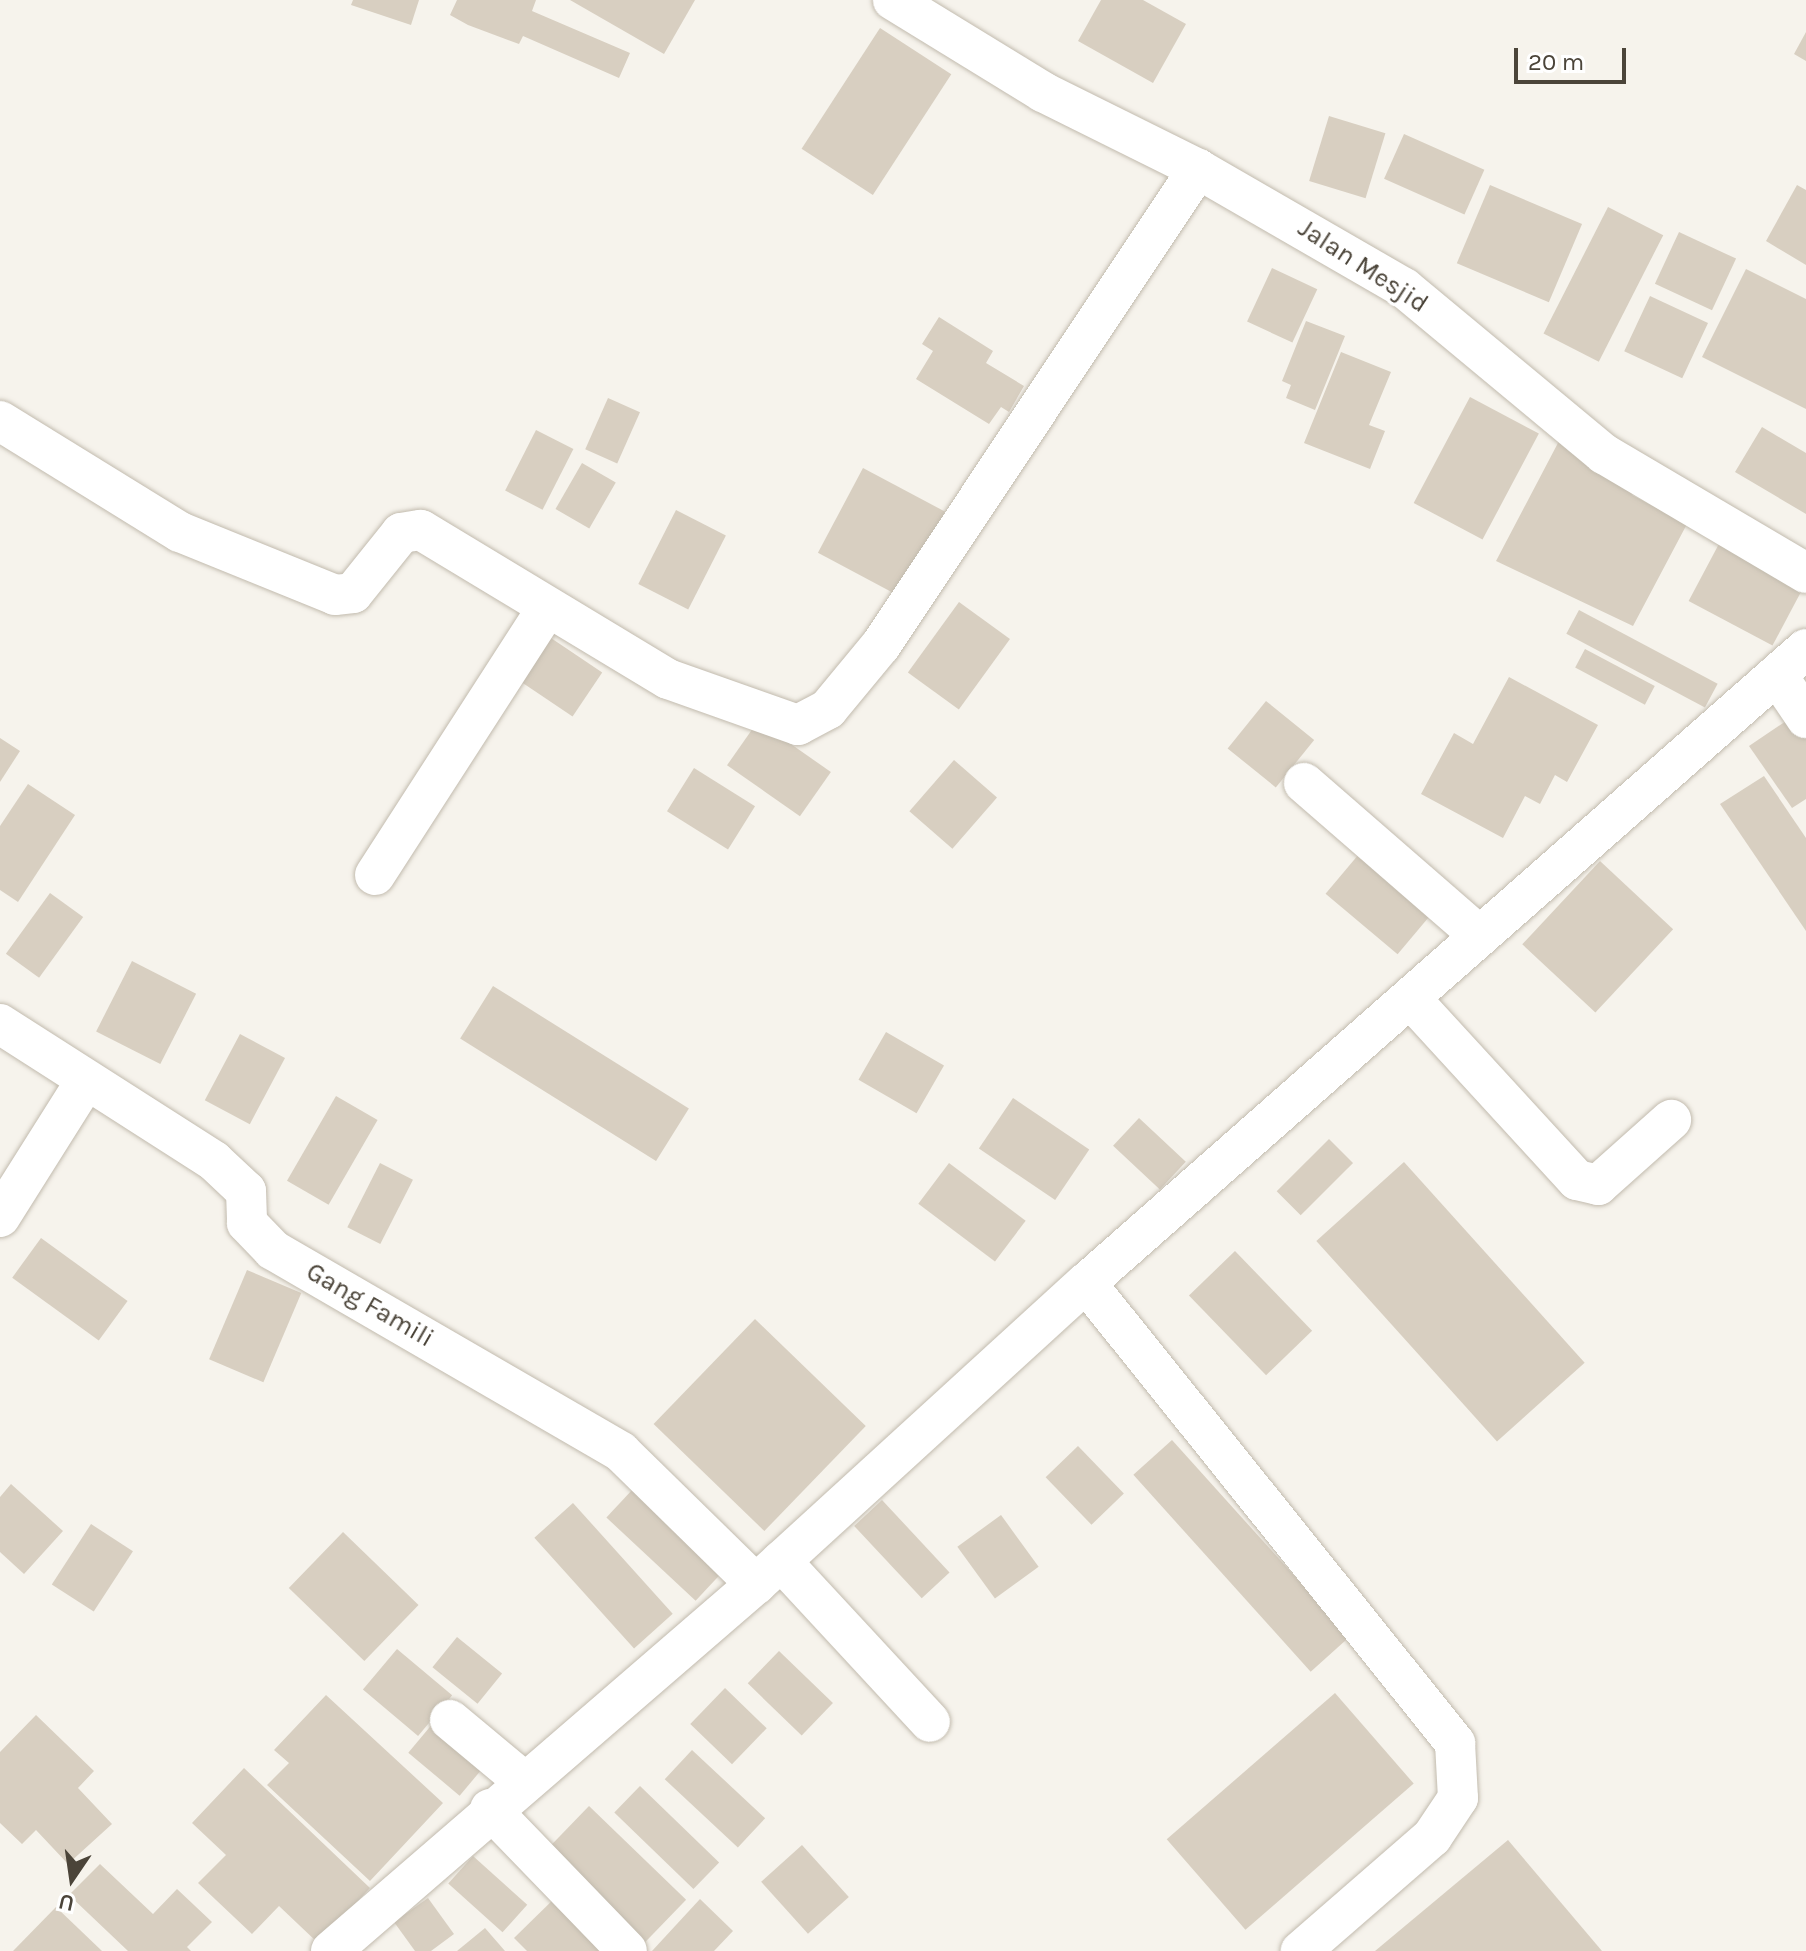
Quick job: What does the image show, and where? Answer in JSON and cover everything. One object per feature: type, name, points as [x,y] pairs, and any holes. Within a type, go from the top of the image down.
[{"type":"street","name":"Jalan Mesjid","points":[[893,0],[1043,92],[1198,169],[1404,288],[1604,454],[1806,573]]},
{"type":"street","points":[[0,421],[127,503],[299,585],[353,593],[401,533],[421,530],[546,610],[724,704],[798,725],[815,720],[846,692],[881,645],[1198,169]]},
{"type":"street","points":[[375,875],[546,610]]},
{"type":"street","points":[[331,1951],[522,1780],[768,1573],[1086,1283],[1792,662],[1806,718]]},
{"type":"street","points":[[1304,783],[1480,936]]},
{"type":"street","points":[[1410,998],[1577,1180],[1598,1185],[1671,1120]]},
{"type":"street","name":"Gang Famili","points":[[0,1024],[85,1082],[214,1161],[246,1191],[247,1223],[273,1250],[621,1452],[768,1573],[930,1722]]},
{"type":"street","points":[[0,1217],[85,1082]]},
{"type":"street","points":[[1086,1283],[1455,1743],[1458,1798],[1432,1837],[1301,1951]]},
{"type":"street","points":[[450,1720],[522,1780]]},
{"type":"street","points":[[490,1809],[627,1951]]},
{"type":"building","points":[[353,0],[419,0],[411,25],[351,5]]},
{"type":"building","points":[[457,0],[536,0],[532,11],[630,53],[619,78],[523,36],[519,44],[468,25],[450,15]]},
{"type":"building","points":[[570,0],[695,0],[664,54]]},
{"type":"building","points":[[1101,0],[1143,0],[1186,24],[1153,83],[1078,41]]},
{"type":"building","points":[[880,28],[951,74],[873,195],[802,149]]},
{"type":"building","points":[[1806,32],[1806,61],[1794,54]]},
{"type":"building","points":[[1329,116],[1385,133],[1366,198],[1309,181]]},
{"type":"building","points":[[1404,134],[1484,170],[1464,215],[1384,179]]},
{"type":"building","points":[[1490,185],[1582,224],[1549,302],[1457,263]]},
{"type":"building","points":[[1797,185],[1806,190],[1806,265],[1766,241]]},
{"type":"building","points":[[1608,207],[1663,235],[1599,362],[1544,334]]},
{"type":"building","points":[[1679,232],[1736,259],[1712,310],[1655,284]]},
{"type":"building","points":[[1272,268],[1317,289],[1292,343],[1247,321]]},
{"type":"building","points":[[1746,269],[1806,299],[1806,409],[1702,357]]},
{"type":"building","points":[[1650,296],[1708,323],[1682,378],[1624,351]]},
{"type":"building","points":[[939,317],[993,351],[986,363],[1024,386],[1009,412],[1001,407],[989,424],[916,379],[933,351],[922,344]]},
{"type":"building","points":[[1306,321],[1345,336],[1315,410],[1286,398],[1291,385],[1282,381]]},
{"type":"building","points":[[1341,352],[1391,372],[1369,425],[1385,431],[1370,469],[1304,443]]},
{"type":"building","points":[[1470,397],[1539,434],[1483,540],[1414,503]]},
{"type":"building","points":[[608,398],[640,412],[617,463],[585,449]]},
{"type":"building","points":[[1762,427],[1806,453],[1806,514],[1735,472]]},
{"type":"building","points":[[536,430],[573,449],[543,510],[505,491]]},
{"type":"building","points":[[1559,441],[1638,483],[1632,495],[1687,524],[1633,626],[1496,561]]},
{"type":"building","points":[[582,463],[616,482],[589,528],[556,509]]},
{"type":"building","points":[[863,468],[945,512],[900,596],[818,553]]},
{"type":"building","points":[[676,510],[726,535],[688,609],[638,584]]},
{"type":"building","points":[[1721,540],[1805,585],[1772,646],[1689,601]]},
{"type":"building","points":[[959,602],[1010,639],[959,709],[908,672]]},
{"type":"building","points":[[1579,610],[1718,684],[1705,708],[1566,634]]},
{"type":"building","points":[[545,634],[602,673],[573,717],[515,678]]},
{"type":"building","points":[[1585,649],[1655,686],[1645,705],[1575,668]]},
{"type":"building","points":[[1509,677],[1598,725],[1567,782],[1555,775],[1540,804],[1525,796],[1503,838],[1421,794],[1454,733],[1473,744]]},
{"type":"building","points":[[1266,701],[1314,740],[1276,787],[1228,748]]},
{"type":"building","points":[[1792,717],[1806,738],[1806,799],[1792,808],[1749,746]]},
{"type":"building","points":[[758,721],[831,772],[800,816],[727,765]]},
{"type":"building","points":[[0,738],[20,751],[0,782]]},
{"type":"building","points":[[954,760],[997,797],[952,849],[909,811]]},
{"type":"building","points":[[694,768],[755,806],[728,849],[667,811]]},
{"type":"building","points":[[1764,776],[1806,838],[1806,931],[1720,804]]},
{"type":"building","points":[[28,784],[75,815],[18,902],[0,890],[0,826]]},
{"type":"building","points":[[1359,854],[1431,914],[1398,954],[1326,894]]},
{"type":"building","points":[[1600,861],[1673,929],[1595,1013],[1522,944]]},
{"type":"building","points":[[50,893],[83,917],[39,978],[6,954]]},
{"type":"building","points":[[132,961],[196,994],[160,1064],[96,1031]]},
{"type":"building","points":[[493,986],[689,1108],[656,1161],[460,1039]]},
{"type":"building","points":[[886,1032],[944,1066],[917,1113],[858,1080]]},
{"type":"building","points":[[240,1034],[285,1058],[250,1124],[205,1100]]},
{"type":"building","points":[[336,1096],[378,1120],[329,1205],[287,1181]]},
{"type":"building","points":[[1013,1098],[1089,1149],[1055,1200],[979,1149]]},
{"type":"building","points":[[1139,1118],[1186,1162],[1160,1189],[1113,1146]]},
{"type":"building","points":[[1329,1139],[1353,1163],[1301,1215],[1277,1191]]},
{"type":"building","points":[[1404,1162],[1585,1363],[1497,1442],[1316,1241]]},
{"type":"building","points":[[380,1163],[413,1180],[380,1244],[347,1227]]},
{"type":"building","points":[[949,1163],[1026,1221],[995,1262],[918,1204]]},
{"type":"building","points":[[41,1238],[128,1301],[99,1341],[12,1278]]},
{"type":"building","points":[[1235,1251],[1312,1331],[1266,1375],[1189,1295]]},
{"type":"building","points":[[247,1270],[301,1293],[263,1382],[209,1359]]},
{"type":"building","points":[[755,1319],[866,1426],[764,1531],[654,1424]]},
{"type":"building","points":[[1172,1440],[1349,1637],[1311,1672],[1133,1475]]},
{"type":"building","points":[[1078,1446],[1124,1493],[1091,1525],[1046,1477]]},
{"type":"building","points":[[11,1484],[63,1531],[24,1574],[0,1552],[0,1497]]},
{"type":"building","points":[[633,1489],[722,1572],[696,1601],[606,1518]]},
{"type":"building","points":[[882,1500],[950,1572],[922,1598],[854,1526]]},
{"type":"building","points":[[573,1503],[673,1614],[634,1649],[534,1538]]},
{"type":"building","points":[[1001,1515],[1039,1567],[995,1599],[957,1547]]},
{"type":"building","points":[[91,1524],[133,1551],[94,1612],[52,1584]]},
{"type":"building","points":[[343,1532],[419,1605],[364,1661],[289,1588]]},
{"type":"building","points":[[457,1637],[502,1674],[478,1704],[432,1667]]},
{"type":"building","points":[[397,1649],[452,1695],[418,1736],[363,1690]]},
{"type":"building","points":[[779,1651],[833,1703],[802,1735],[748,1683]]},
{"type":"building","points":[[725,1688],[767,1728],[732,1764],[690,1724]]},
{"type":"building","points":[[1335,1693],[1414,1784],[1245,1930],[1167,1839]]},
{"type":"building","points":[[326,1695],[443,1803],[370,1881],[267,1785],[289,1763],[274,1750]]},
{"type":"building","points":[[36,1715],[94,1771],[78,1788],[112,1824],[68,1864],[36,1830],[22,1844],[0,1823],[0,1752]]},
{"type":"building","points":[[434,1722],[485,1765],[460,1796],[408,1753]]},
{"type":"building","points":[[692,1750],[765,1818],[738,1847],[665,1779]]},
{"type":"building","points":[[244,1768],[370,1888],[318,1943],[279,1906],[252,1934],[198,1883],[226,1855],[192,1823]]},
{"type":"building","points":[[640,1786],[719,1862],[693,1889],[614,1813]]},
{"type":"building","points":[[589,1806],[686,1900],[642,1946],[545,1852]]},
{"type":"building","points":[[1508,1840],[1602,1951],[1375,1951]]},
{"type":"building","points":[[802,1845],[849,1897],[808,1934],[761,1882]]},
{"type":"building","points":[[473,1856],[527,1905],[502,1932],[448,1883]]},
{"type":"building","points":[[100,1864],[153,1914],[177,1889],[212,1922],[187,1947],[191,1951],[128,1951],[69,1895]]},
{"type":"building","points":[[562,1891],[622,1951],[527,1951],[514,1938]]},
{"type":"building","points":[[428,1898],[454,1934],[431,1951],[415,1951],[394,1922]]},
{"type":"building","points":[[700,1899],[733,1931],[714,1951],[652,1951]]},
{"type":"building","points":[[56,1907],[102,1951],[13,1951]]},
{"type":"building","points":[[485,1928],[505,1951],[457,1951]]}]
